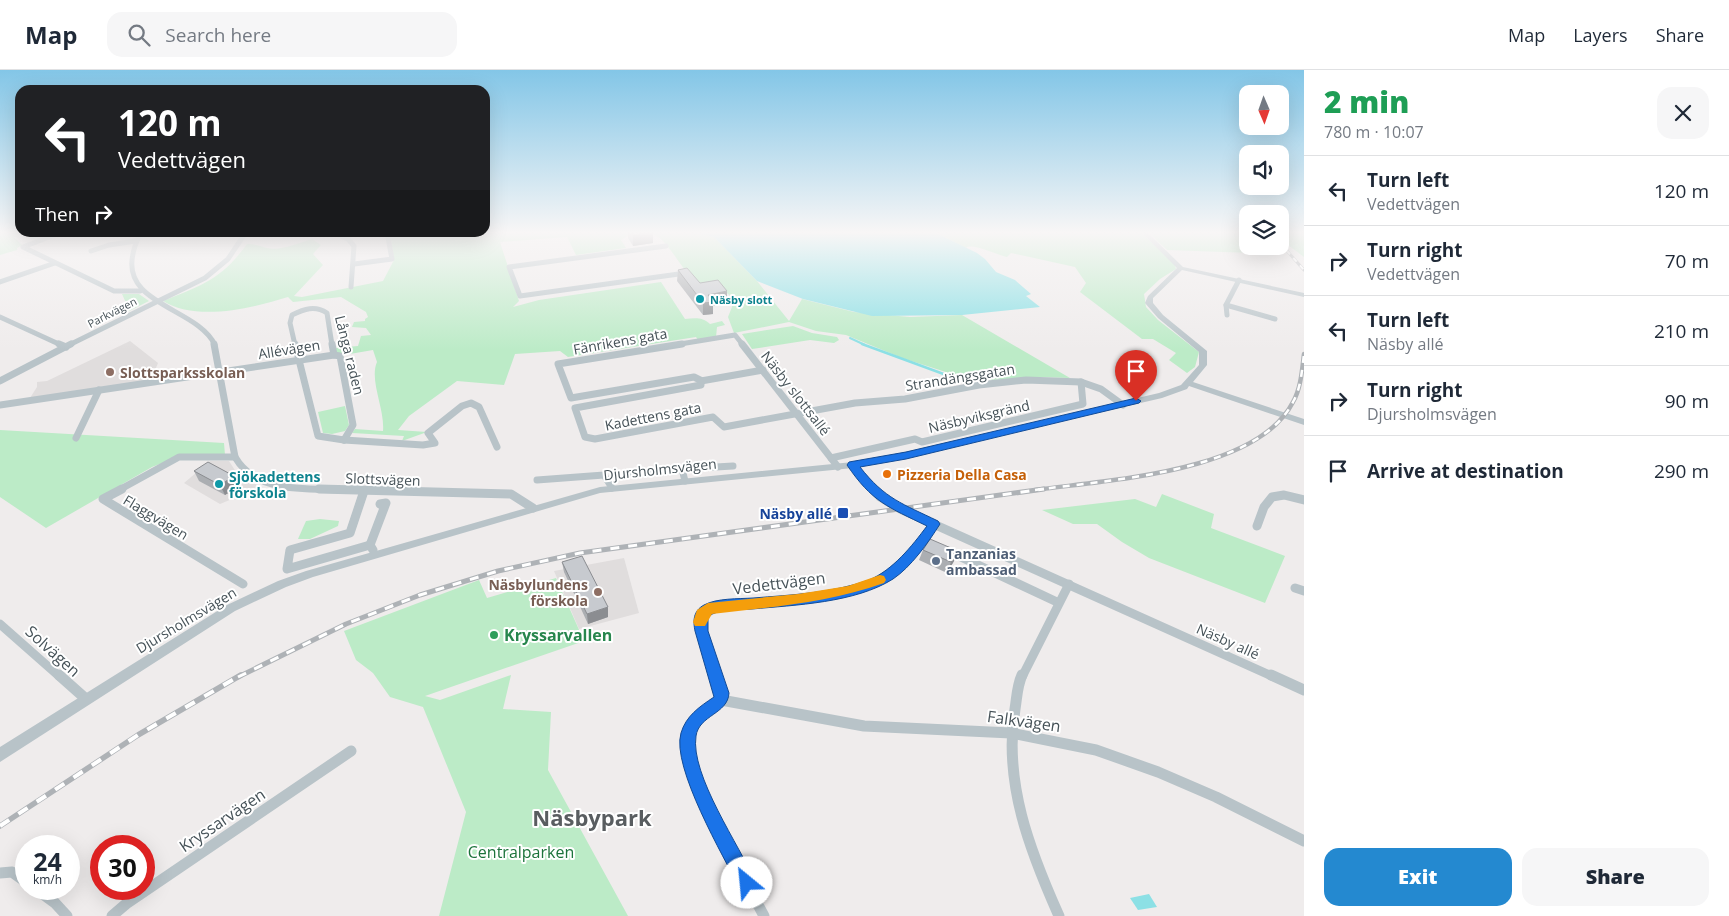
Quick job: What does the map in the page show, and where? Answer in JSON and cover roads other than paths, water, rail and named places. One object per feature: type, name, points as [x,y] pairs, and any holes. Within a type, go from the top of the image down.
[{"type":"street","points":[[0,282],[30,271]]},
{"type":"street","points":[[73,271],[114,291],[140,291]]},
{"type":"street","points":[[132,271],[133,279],[140,291]]},
{"type":"street","name":"Parkvägen","points":[[0,381],[214,271]]},
{"type":"street","points":[[351,287],[353,271]]},
{"type":"street","points":[[511,271],[520,296],[687,273]]},
{"type":"street","points":[[1177,271],[1150,297],[1149,303],[1159,316],[1192,339],[1203,351],[1203,364],[1189,383],[1304,422]]},
{"type":"street","points":[[1198,271],[1304,295]]},
{"type":"street","points":[[1227,315],[1226,305],[1239,280]]},
{"type":"street","name":"Slottsvägen","points":[[140,291],[196,324],[210,335],[215,346],[235,457],[238,464],[252,477],[271,484],[364,491],[511,494],[533,508]]},
{"type":"street","points":[[1226,305],[1275,319]]},
{"type":"street","name":"Långa raden","points":[[344,440],[353,425],[340,356],[334,355],[327,313],[321,308],[306,308],[295,312],[290,322],[316,433],[322,438],[344,440],[423,445],[435,443],[428,433],[462,406],[471,403],[479,407],[497,447]]},
{"type":"street","points":[[0,317],[66,347]]},
{"type":"street","name":"Näsby slottsallé","points":[[735,335],[838,467]]},
{"type":"street","name":"Fänrikens gata","points":[[571,398],[558,364],[735,335]]},
{"type":"street","name":"Allévägen","points":[[0,405],[334,355]]},
{"type":"street","name":"Kadettens gata","points":[[763,370],[702,381],[700,385],[575,408],[585,437],[595,439],[713,417],[724,427],[796,413]]},
{"type":"street","points":[[575,408],[571,398],[694,377],[702,381]]},
{"type":"street","name":"Strandängsgatan","points":[[796,413],[855,403],[925,396],[1002,381],[1026,380],[1081,382],[1101,389],[1123,404]]},
{"type":"street","name":"Näsbyviksgränd","points":[[831,458],[915,438],[922,442],[1083,404],[1081,382]]},
{"type":"street","name":"Djursholmsvägen","points":[[0,755],[231,608],[282,584],[533,508],[612,488],[838,467],[914,454],[1162,395],[1189,383]]},
{"type":"street","points":[[76,438],[99,390]]},
{"type":"street","name":"Flaggvägen","points":[[235,457],[180,457],[103,500],[243,584]]},
{"type":"street","name":"Näsby allé","points":[[852,465],[869,487],[882,499],[1304,690]]},
{"type":"street","points":[[627,473],[733,466]]},
{"type":"street","points":[[682,469],[685,481]]},
{"type":"street","points":[[538,480],[604,476],[612,488]]},
{"type":"street","points":[[364,491],[350,533],[290,550],[287,569],[372,548],[386,503],[380,504]]},
{"type":"street","points":[[1257,526],[1265,502],[1273,496],[1288,495],[1304,500]]},
{"type":"street","name":"Vedettvägen","points":[[721,700],[721,693],[700,620],[708,609],[798,599],[848,591],[874,583],[889,575],[923,540],[934,524]]},
{"type":"street","points":[[923,540],[1057,602]]},
{"type":"street","points":[[1059,916],[1039,871],[1021,819],[1013,781],[1011,732],[1019,683],[1034,655],[1057,602],[1069,584]]},
{"type":"street","points":[[1295,588],[1304,591]]},
{"type":"street","name":"Solvägen","points":[[0,624],[86,699]]},
{"type":"street","points":[[721,700],[699,716],[692,726],[688,736],[688,752],[701,793],[764,916]]},
{"type":"street","name":"Falkvägen","points":[[721,700],[864,726],[1011,732],[1096,750],[1158,772],[1216,797],[1304,841]]},
{"type":"street","name":"Kryssarvägen","points":[[112,916],[126,904],[351,751]]},
{"type":"street","points":[[0,873],[12,872],[15,874]]},
{"type":"street","points":[[51,900],[67,916]]},
{"type":"water","points":[[748,271],[996,271],[1015,280],[1031,294],[1026,296],[1040,307],[962,315],[872,316],[803,299],[757,281]]},
{"type":"water","points":[[1149,894],[1157,907],[1138,910],[1130,898]]},
{"type":"waterway","points":[[850,338],[865,345]]},
{"type":"waterway","points":[[862,344],[968,383]]},
{"type":"railway","points":[[1035,490],[1100,482],[1177,469],[1214,458],[1247,444],[1274,426],[1293,402],[1302,373],[1304,354]]},
{"type":"railway","points":[[238,677],[346,624],[420,595],[498,571],[580,553],[1044,489]]},
{"type":"railway","points":[[0,826],[138,735],[241,675]]},
{"type":"place","name":"Näsby slott","points":[[700,299]]},
{"type":"place","name":"Slottsparksskolan","points":[[110,372]]},
{"type":"place","name":"Pizzeria Della Casa","points":[[887,474]]},
{"type":"place","name":"Sjökadettens förskola","points":[[219,484]]},
{"type":"place","name":"Näsby allé","points":[[843,513]]},
{"type":"place","name":"Tanzanias ambassad","points":[[936,561]]},
{"type":"place","name":"Näsbylundens förskola","points":[[598,592]]},
{"type":"place","name":"Kryssarvallen","points":[[494,635]]},
{"type":"district","name":"Näsbypark","points":[[592,817]]},
{"type":"park label","name":"Centralparken","points":[[521,852]]}]
